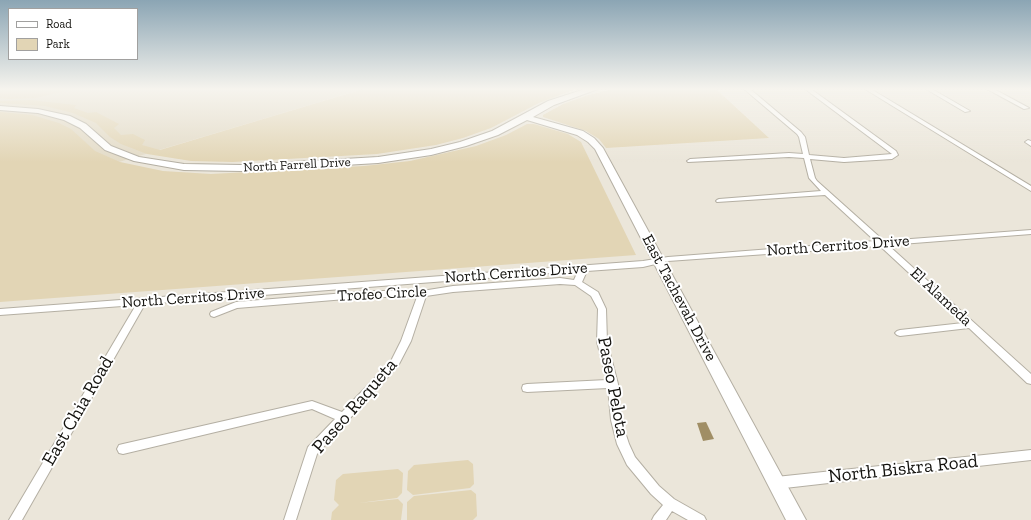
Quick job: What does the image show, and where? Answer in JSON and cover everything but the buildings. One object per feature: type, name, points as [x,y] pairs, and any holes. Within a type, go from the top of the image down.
[{"type":"street","name":"North Farrell Drive","points":[[47,113],[67,118],[83,126],[108,148],[137,159],[171,165],[212,168],[360,161],[418,154],[448,148],[485,137],[505,129],[533,113]]},
{"type":"street","name":"El Alameda","points":[[775,113],[802,137],[812,178],[1030,378]]},
{"type":"street","points":[[690,161],[789,155],[844,160],[892,157],[895,154],[841,113]]},
{"type":"street","points":[[907,113],[1031,189]]},
{"type":"street","name":"East Tachevah Drive","points":[[526,117],[574,131],[595,144],[617,180],[796,520]]},
{"type":"street","points":[[719,201],[827,193]]},
{"type":"street","name":"North Cerritos Drive","points":[[0,312],[642,264],[660,261],[1031,232]]},
{"type":"street","points":[[577,283],[584,268]]},
{"type":"street","name":"Trofeo Circle","points":[[214,314],[236,305],[370,294],[422,294],[453,288],[560,280],[577,283],[595,294]]},
{"type":"street","name":"Paseo Raqueta","points":[[290,520],[312,451],[395,363],[406,341],[422,294]]},
{"type":"street","name":"Paseo Pelota","points":[[595,294],[602,310],[602,342],[613,384],[616,420],[623,444],[631,461],[655,490],[670,503],[700,520]]},
{"type":"street","name":"East Chia Road","points":[[15,520],[142,302]]},
{"type":"street","points":[[900,333],[971,325]]},
{"type":"street","points":[[527,388],[613,384]]},
{"type":"street","points":[[123,449],[312,405],[343,417]]},
{"type":"street","name":"North Biskra Road","points":[[776,483],[1031,455]]},
{"type":"street","points":[[658,520],[666,511],[670,503]]},
{"type":"shaded area","points":[[0,113],[282,113],[62,179],[0,193]]},
{"type":"shaded area","points":[[706,422],[714,439],[703,441],[697,423]]},
{"type":"green space","points":[[0,113],[32,115],[59,123],[71,129],[95,151],[120,162],[163,171],[211,174],[364,166],[410,161],[476,146],[506,135],[527,124],[534,124],[568,134],[581,142],[636,255],[0,302]]},
{"type":"green space","points":[[74,113],[98,113],[119,124],[114,128],[121,135],[133,134],[145,140],[142,145],[160,150],[282,113],[519,113],[491,128],[463,138],[436,145],[377,154],[233,162],[191,161],[147,154],[121,144],[110,137],[96,123]]},
{"type":"green space","points":[[546,113],[742,113],[769,138],[606,148],[599,139],[586,131],[543,117],[543,115]]},
{"type":"green space","points":[[468,460],[473,464],[474,484],[470,488],[413,495],[407,490],[408,471],[414,465]]},
{"type":"green space","points":[[398,469],[403,473],[402,493],[397,498],[359,503],[398,499],[403,504],[401,520],[331,520],[332,512],[339,505],[334,500],[336,480],[343,474]]},
{"type":"green space","points":[[471,490],[476,494],[477,516],[473,520],[407,520],[407,502],[414,496]]}]
